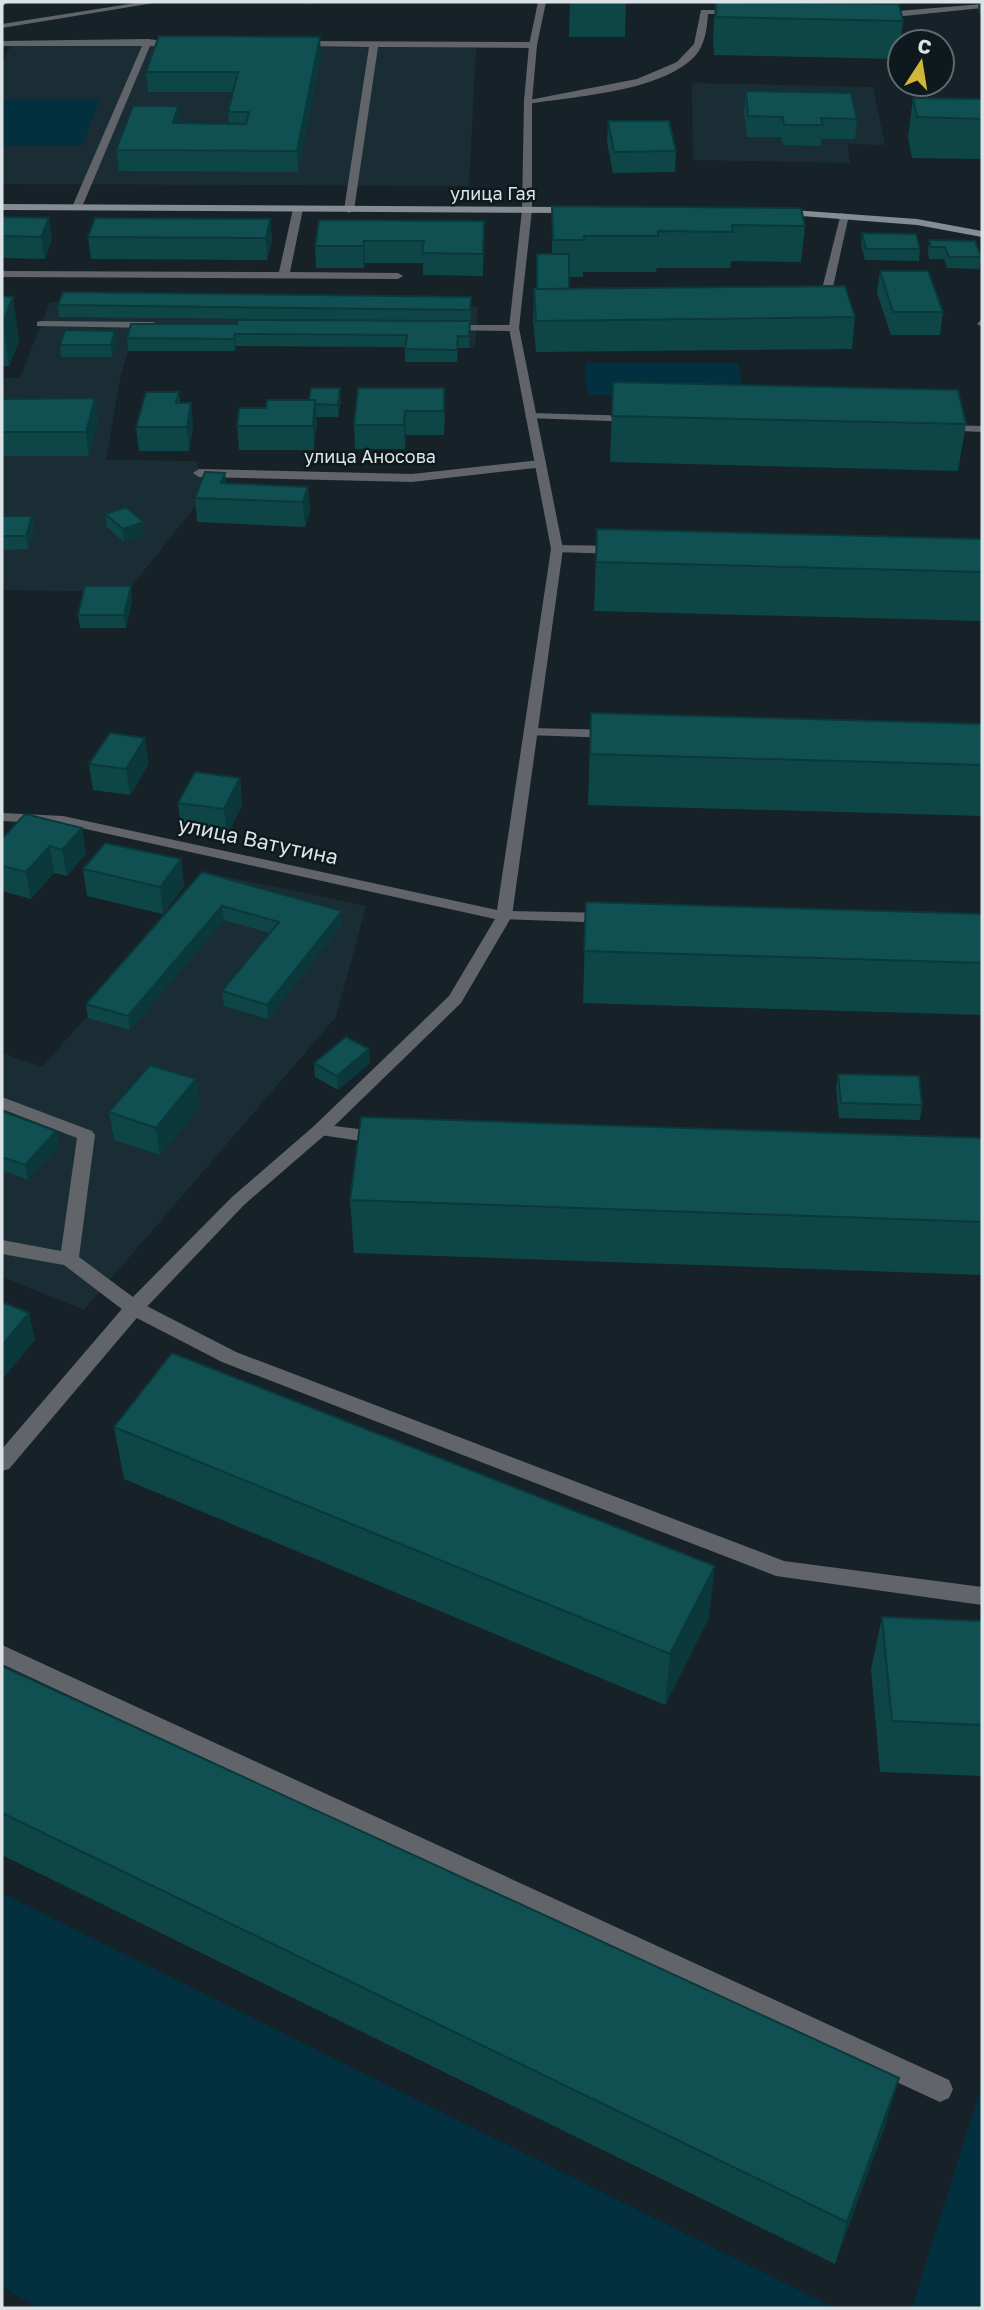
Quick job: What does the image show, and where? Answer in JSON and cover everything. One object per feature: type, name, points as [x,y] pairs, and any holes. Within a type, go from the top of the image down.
[{"type":"main road","name":"улица Гая","points":[[2,207],[582,210]]},
{"type":"main road","points":[[765,211],[917,222],[982,234]]},
{"type":"street","points":[[2,26],[156,2]]},
{"type":"street","points":[[2,1463],[134,1308],[238,1201],[320,1130],[455,999],[504,916],[557,549],[514,328],[527,210],[528,101],[533,45],[542,2]]},
{"type":"street","points":[[864,13],[904,14],[982,6]]},
{"type":"street","points":[[528,101],[641,80],[679,66],[694,52],[702,32],[704,7],[744,12]]},
{"type":"street","points":[[2,43],[187,44]]},
{"type":"street","points":[[77,207],[147,43]]},
{"type":"street","points":[[294,44],[533,45]]},
{"type":"street","points":[[349,209],[374,45]]},
{"type":"street","points":[[284,275],[298,209]]},
{"type":"street","points":[[792,295],[828,287],[844,215]]},
{"type":"street","points":[[2,274],[398,276]]},
{"type":"street","points":[[41,324],[166,325]]},
{"type":"street","points":[[430,327],[514,328]]},
{"type":"street","points":[[531,416],[656,420]]},
{"type":"street","points":[[932,428],[982,429]]},
{"type":"street","name":"улица Аносова","points":[[200,473],[412,478],[540,464]]},
{"type":"street","points":[[557,549],[632,551]]},
{"type":"street","points":[[530,732],[626,734]]},
{"type":"street","name":"улица Ватутина","points":[[2,817],[63,820],[504,916],[627,919]]},
{"type":"street","points":[[2,1103],[86,1135],[69,1259]]},
{"type":"street","points":[[320,1130],[396,1140]]},
{"type":"street","points":[[2,1247],[69,1259],[134,1308],[229,1357],[783,1570],[982,1596]]},
{"type":"street","points":[[2,1654],[940,2089]]},
{"type":"shaded area","points":[[11,45],[476,48],[469,186],[2,184],[2,64]]},
{"type":"shaded area","points":[[692,83],[873,87],[885,145],[848,144],[850,163],[693,160]]},
{"type":"shaded area","points":[[6,99],[100,99],[82,146],[2,146],[2,108]]},
{"type":"shaded area","points":[[50,302],[478,307],[475,348],[236,346],[235,351],[128,351],[120,379],[106,460],[196,461],[206,493],[127,592],[2,590],[2,378],[20,378]]},
{"type":"shaded area","points":[[585,363],[738,363],[745,395],[587,395]]},
{"type":"shaded area","points":[[213,874],[366,906],[336,1017],[84,1310],[2,1277],[2,1053],[42,1067]]},
{"type":"shaded area","points":[[2,1893],[835,2308],[39,2308],[2,2287]]},
{"type":"shaded area","points":[[980,2090],[982,2308],[912,2308]]},
{"type":"building","points":[[716,2],[899,4],[903,21],[716,17]]},
{"type":"building","points":[[159,36],[320,37],[297,151],[116,150],[133,106],[178,106],[173,123],[246,124],[249,112],[228,112],[238,72],[146,72]]},
{"type":"building","points":[[746,91],[851,93],[857,119],[821,118],[823,125],[784,125],[783,117],[748,116]]},
{"type":"building","points":[[913,98],[982,99],[982,119],[917,117]]},
{"type":"building","points":[[608,121],[669,121],[676,151],[614,152]]},
{"type":"building","points":[[552,206],[801,208],[805,226],[732,225],[733,232],[658,231],[658,236],[584,236],[584,240],[553,240]]},
{"type":"building","points":[[2,217],[49,218],[41,237],[2,236]]},
{"type":"building","points":[[95,218],[270,219],[266,238],[88,237]]},
{"type":"building","points":[[319,220],[484,221],[483,254],[422,253],[424,241],[364,241],[363,246],[315,246]]},
{"type":"building","points":[[862,233],[916,234],[920,249],[866,249]]},
{"type":"building","points":[[929,240],[975,241],[981,257],[949,257],[945,247],[931,247]]},
{"type":"building","points":[[537,254],[569,254],[569,289],[537,289]]},
{"type":"building","points":[[880,271],[928,271],[943,312],[893,312]]},
{"type":"building","points":[[845,286],[855,317],[536,321],[534,289]]},
{"type":"building","points":[[63,292],[471,297],[470,310],[58,305]]},
{"type":"building","points":[[2,296],[13,297],[3,322],[2,322]]},
{"type":"building","points":[[238,320],[470,321],[469,336],[458,336],[457,350],[405,349],[407,335],[235,334],[234,339],[127,338],[131,324],[237,324]]},
{"type":"building","points":[[65,330],[115,331],[111,345],[60,345]]},
{"type":"building","points":[[613,382],[958,390],[966,424],[612,416]]},
{"type":"building","points":[[311,388],[340,388],[338,405],[316,404],[315,400],[309,400]]},
{"type":"building","points":[[358,388],[444,388],[444,411],[405,411],[404,425],[354,425]]},
{"type":"building","points":[[146,392],[179,392],[176,403],[191,403],[187,427],[136,427]]},
{"type":"building","points":[[95,398],[86,432],[2,432],[2,399]]},
{"type":"building","points":[[267,400],[315,400],[313,426],[237,426],[239,408],[266,408]]},
{"type":"building","points":[[205,472],[225,473],[221,483],[308,487],[303,502],[195,498]]},
{"type":"building","points":[[126,507],[144,522],[123,529],[105,514]]},
{"type":"building","points":[[2,516],[32,516],[26,536],[2,536]]},
{"type":"building","points":[[597,529],[982,539],[982,572],[596,562]]},
{"type":"building","points":[[85,586],[131,586],[124,615],[78,615]]},
{"type":"building","points":[[591,713],[982,724],[982,765],[590,754]]},
{"type":"building","points":[[110,733],[145,738],[126,769],[89,764]]},
{"type":"building","points":[[195,772],[240,778],[224,809],[178,803]]},
{"type":"building","points":[[25,814],[82,828],[62,850],[50,846],[26,872],[2,866],[2,839]]},
{"type":"building","points":[[105,843],[181,859],[160,887],[83,869]]},
{"type":"building","points":[[202,872],[342,911],[267,1005],[222,991],[279,922],[222,906],[128,1016],[86,1004]]},
{"type":"building","points":[[586,902],[982,914],[982,963],[584,951]]},
{"type":"building","points":[[346,1037],[369,1049],[337,1076],[314,1063]]},
{"type":"building","points":[[150,1065],[196,1079],[156,1128],[109,1112]]},
{"type":"building","points":[[838,1074],[919,1076],[922,1105],[841,1103]]},
{"type":"building","points":[[2,1111],[56,1131],[25,1165],[2,1157]]},
{"type":"building","points":[[361,1117],[982,1138],[982,1222],[350,1200]]},
{"type":"building","points":[[2,1302],[29,1313],[2,1345]]},
{"type":"building","points":[[172,1353],[715,1566],[670,1654],[114,1427]]},
{"type":"building","points":[[882,1617],[982,1621],[982,1725],[892,1721]]},
{"type":"building","points":[[2,1666],[899,2078],[847,2222],[2,1813]]}]
